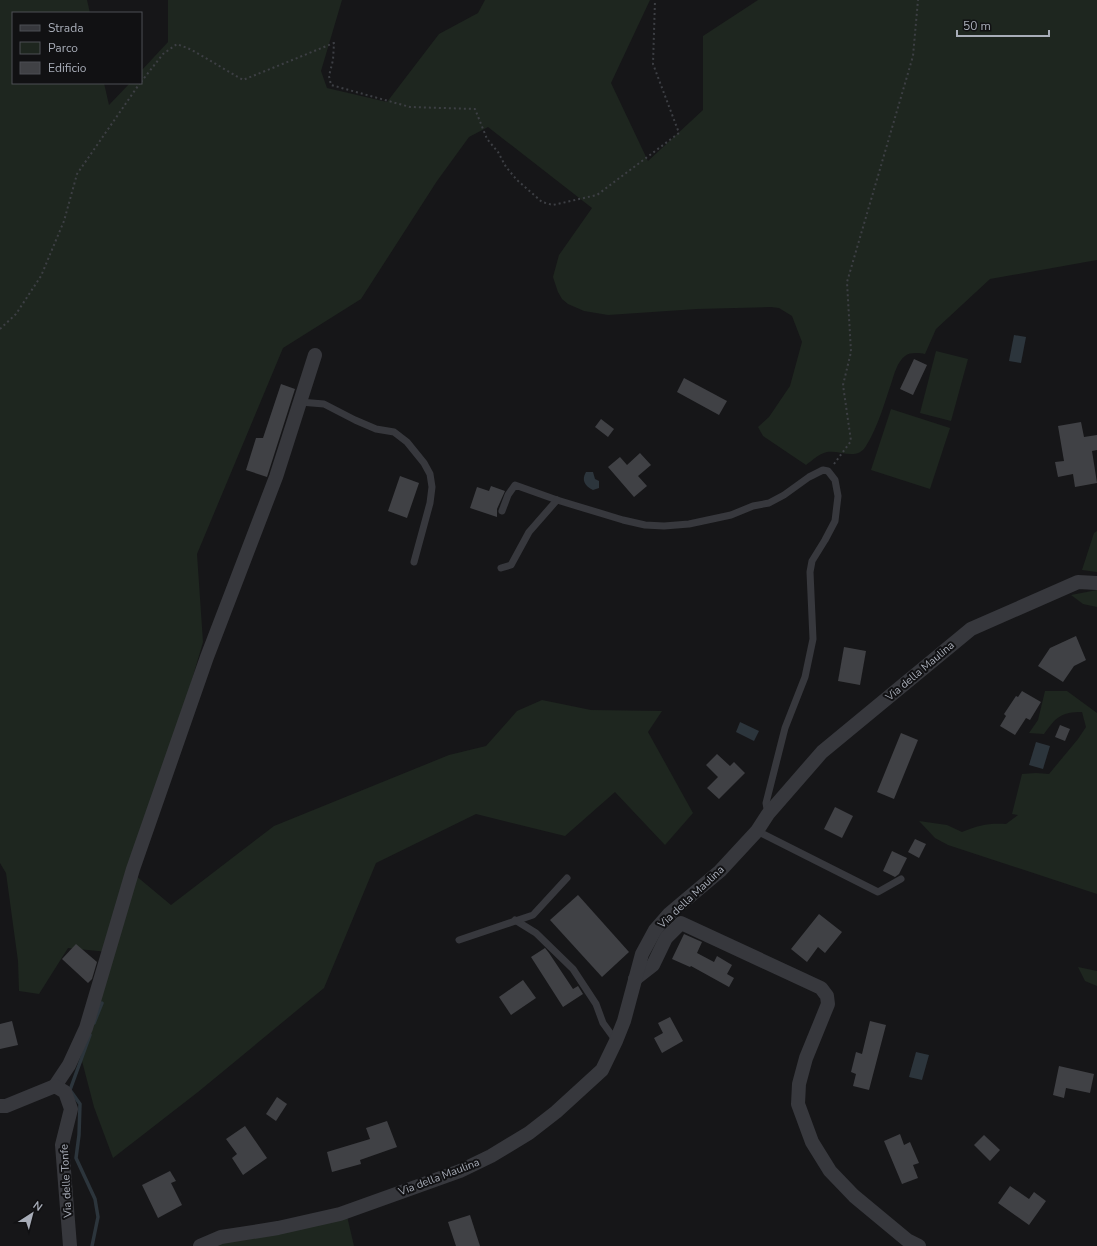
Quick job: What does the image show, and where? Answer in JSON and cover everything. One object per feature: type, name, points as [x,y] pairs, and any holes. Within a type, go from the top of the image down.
[{"type":"street","points":[[0,1106],[6,1106],[55,1086],[69,1065],[86,1028],[133,869],[207,657],[276,477],[315,355]]},
{"type":"street","name":"Via della Maulina","points":[[200,1246],[221,1237],[278,1228],[340,1214],[460,1171],[491,1156],[529,1133],[556,1112],[602,1070],[624,1021],[642,954],[655,930],[669,914],[720,871],[757,831],[768,814],[822,752],[971,629],[1078,582],[1097,583]]},
{"type":"street","points":[[635,979],[653,965],[666,938],[681,923],[821,988],[827,996],[828,1004],[806,1058],[799,1084],[798,1104],[812,1142],[830,1171],[854,1196],[907,1240],[919,1246]]},
{"type":"street","name":"Via delle Tonfe","points":[[55,1086],[65,1092],[71,1109],[62,1145],[70,1246]]},
{"type":"lane","points":[[300,402],[324,404],[355,420],[376,428],[394,432],[407,442],[424,463],[430,474],[432,487],[430,503],[414,562]]},
{"type":"lane","points":[[502,511],[508,495],[515,485],[556,500],[645,525],[664,526],[688,524],[731,515],[753,506],[769,502],[784,495],[809,477],[823,470],[828,471],[835,480],[838,496],[834,521],[825,540],[812,561],[810,572],[813,639],[805,677],[785,728],[766,803],[768,814]]},
{"type":"lane","points":[[501,568],[511,565],[529,532],[556,500]]},
{"type":"lane","points":[[757,831],[878,892],[901,879]]},
{"type":"lane","points":[[459,940],[533,915],[567,878]]},
{"type":"lane","points":[[515,920],[536,933],[573,969],[596,1004],[603,1023],[616,1041]]},
{"type":"path","points":[[142,80],[163,54],[177,44],[192,50],[243,80],[334,43],[333,60],[329,76],[331,85],[410,107],[474,108],[487,139],[498,152],[506,167],[517,180],[542,202],[554,205],[597,195],[679,133],[653,64],[655,0]]},
{"type":"path","points":[[828,471],[851,441],[843,385],[851,352],[847,282],[912,56],[918,0]]},
{"type":"path","points":[[0,329],[16,314],[41,276],[64,221],[77,174],[139,84]]},
{"type":"green space","points":[[0,0],[87,0],[90,12],[12,12],[12,84],[104,84],[109,105],[129,84],[142,84],[142,70],[168,42],[168,0],[342,0],[321,71],[327,88],[387,102],[439,34],[478,13],[485,0],[650,0],[611,83],[648,161],[703,110],[703,36],[758,0],[1097,0],[1097,260],[990,279],[936,329],[925,354],[909,354],[902,359],[898,365],[874,431],[866,446],[858,453],[848,454],[827,452],[818,456],[806,465],[763,436],[758,427],[769,417],[790,386],[802,342],[792,316],[779,308],[697,309],[608,315],[584,311],[568,304],[562,299],[553,277],[559,255],[592,208],[488,127],[469,137],[437,181],[361,299],[283,348],[197,554],[203,642],[135,875],[171,905],[274,826],[449,755],[486,746],[517,711],[542,700],[591,710],[662,711],[648,732],[693,813],[665,845],[615,792],[565,836],[476,814],[376,863],[324,988],[198,1092],[113,1158],[94,1107],[82,1061],[108,952],[68,948],[39,994],[19,991],[18,961],[6,873],[0,863]]},
{"type":"green space","points":[[936,351],[968,359],[951,421],[920,413]]},
{"type":"green space","points":[[891,409],[950,428],[930,489],[871,470]]},
{"type":"green space","points":[[1097,531],[1097,572],[1082,570],[1094,533]]},
{"type":"green space","points":[[1097,590],[1097,607],[1083,604],[1071,595]]},
{"type":"green space","points":[[1045,691],[1067,691],[1097,713],[1097,894],[948,845],[935,838],[919,821],[947,825],[962,832],[984,825],[1006,824],[1018,815],[1012,814],[1022,774],[1049,774],[1086,727],[1082,712],[1075,712],[1064,714],[1052,723],[1044,734],[1029,733],[1038,720]]},
{"type":"green space","points":[[1078,967],[1097,971],[1097,986],[1085,981]]},
{"type":"green space","points":[[347,1216],[354,1246],[213,1246],[232,1239]]},
{"type":"shaded area","points":[[1014,335],[1026,337],[1021,363],[1009,361]]},
{"type":"shaded area","points":[[586,472],[593,472],[595,479],[599,481],[599,488],[593,490],[586,485],[584,478]]},
{"type":"shaded area","points":[[740,722],[759,731],[754,741],[736,732]]},
{"type":"shaded area","points":[[1036,742],[1050,746],[1043,769],[1029,765]]},
{"type":"shaded area","points":[[916,1052],[929,1055],[922,1080],[909,1077]]},
{"type":"building","points":[[914,359],[927,365],[913,395],[900,389]]},
{"type":"building","points":[[684,378],[727,401],[719,415],[677,392]]},
{"type":"building","points":[[281,384],[295,389],[267,477],[246,470],[256,438],[263,438]]},
{"type":"building","points":[[601,419],[614,429],[608,437],[595,427]]},
{"type":"building","points":[[1081,422],[1084,437],[1097,435],[1097,450],[1092,451],[1097,483],[1075,487],[1073,474],[1058,477],[1055,462],[1064,461],[1058,426]]},
{"type":"building","points":[[640,453],[651,465],[638,476],[647,486],[634,497],[608,467],[620,457],[627,465]]},
{"type":"building","points":[[400,476],[419,483],[407,518],[388,511]]},
{"type":"building","points":[[491,486],[505,491],[497,509],[497,517],[470,508],[477,487],[489,491]]},
{"type":"building","points":[[1076,636],[1086,660],[1074,666],[1063,682],[1038,666],[1050,648]]},
{"type":"building","points":[[844,647],[866,651],[860,685],[838,681]]},
{"type":"building","points":[[1022,691],[1041,702],[1030,720],[1026,718],[1015,735],[1000,726],[1006,716],[1004,714],[1016,696],[1018,697]]},
{"type":"building","points":[[1060,725],[1070,729],[1065,741],[1055,737]]},
{"type":"building","points":[[901,733],[918,740],[894,799],[877,792]]},
{"type":"building","points":[[717,754],[730,766],[734,762],[745,773],[719,799],[707,788],[718,777],[706,765]]},
{"type":"building","points":[[835,807],[853,816],[842,838],[824,829]]},
{"type":"building","points":[[915,839],[926,844],[919,858],[908,852]]},
{"type":"building","points":[[892,851],[907,858],[899,874],[895,877],[883,871]]},
{"type":"building","points":[[578,895],[629,952],[602,977],[550,920]]},
{"type":"building","points":[[819,914],[842,932],[825,953],[818,947],[807,962],[791,949]]},
{"type":"building","points":[[684,934],[702,942],[697,953],[714,962],[717,956],[732,965],[727,974],[734,978],[729,987],[691,966],[690,967],[672,959]]},
{"type":"building","points":[[76,944],[97,962],[92,979],[88,983],[62,959]]},
{"type":"building","points":[[545,948],[573,989],[578,986],[583,994],[563,1007],[531,957]]},
{"type":"building","points":[[523,980],[536,998],[511,1015],[499,997]]},
{"type":"building","points":[[670,1017],[683,1041],[662,1053],[654,1038],[663,1033],[658,1023]]},
{"type":"building","points":[[12,1021],[18,1045],[0,1049],[0,1024]]},
{"type":"building","points":[[870,1021],[886,1025],[869,1090],[853,1086],[856,1074],[851,1072],[856,1052],[862,1054]]},
{"type":"building","points":[[1059,1066],[1094,1074],[1090,1093],[1066,1088],[1064,1098],[1053,1095]]},
{"type":"building","points":[[277,1097],[287,1104],[276,1121],[266,1114]]},
{"type":"building","points":[[387,1121],[397,1147],[360,1160],[361,1164],[332,1172],[327,1152],[370,1139],[366,1128]]},
{"type":"building","points":[[245,1126],[267,1158],[243,1175],[232,1158],[237,1154],[226,1139]]},
{"type":"building","points":[[900,1134],[904,1145],[910,1142],[919,1163],[913,1165],[918,1178],[902,1184],[884,1141]]},
{"type":"building","points":[[984,1135],[1000,1150],[990,1161],[974,1145]]},
{"type":"building","points":[[170,1171],[176,1181],[171,1183],[182,1205],[158,1218],[142,1185]]},
{"type":"building","points":[[1010,1186],[1029,1199],[1034,1192],[1046,1201],[1029,1225],[998,1203]]},
{"type":"building","points":[[470,1215],[480,1246],[456,1246],[448,1222]]},
{"type":"waterway","points":[[94,1023],[102,1003]]},
{"type":"waterway","points":[[90,1035],[70,1090],[80,1104],[79,1135],[76,1158],[95,1199],[98,1217],[92,1246]]}]
